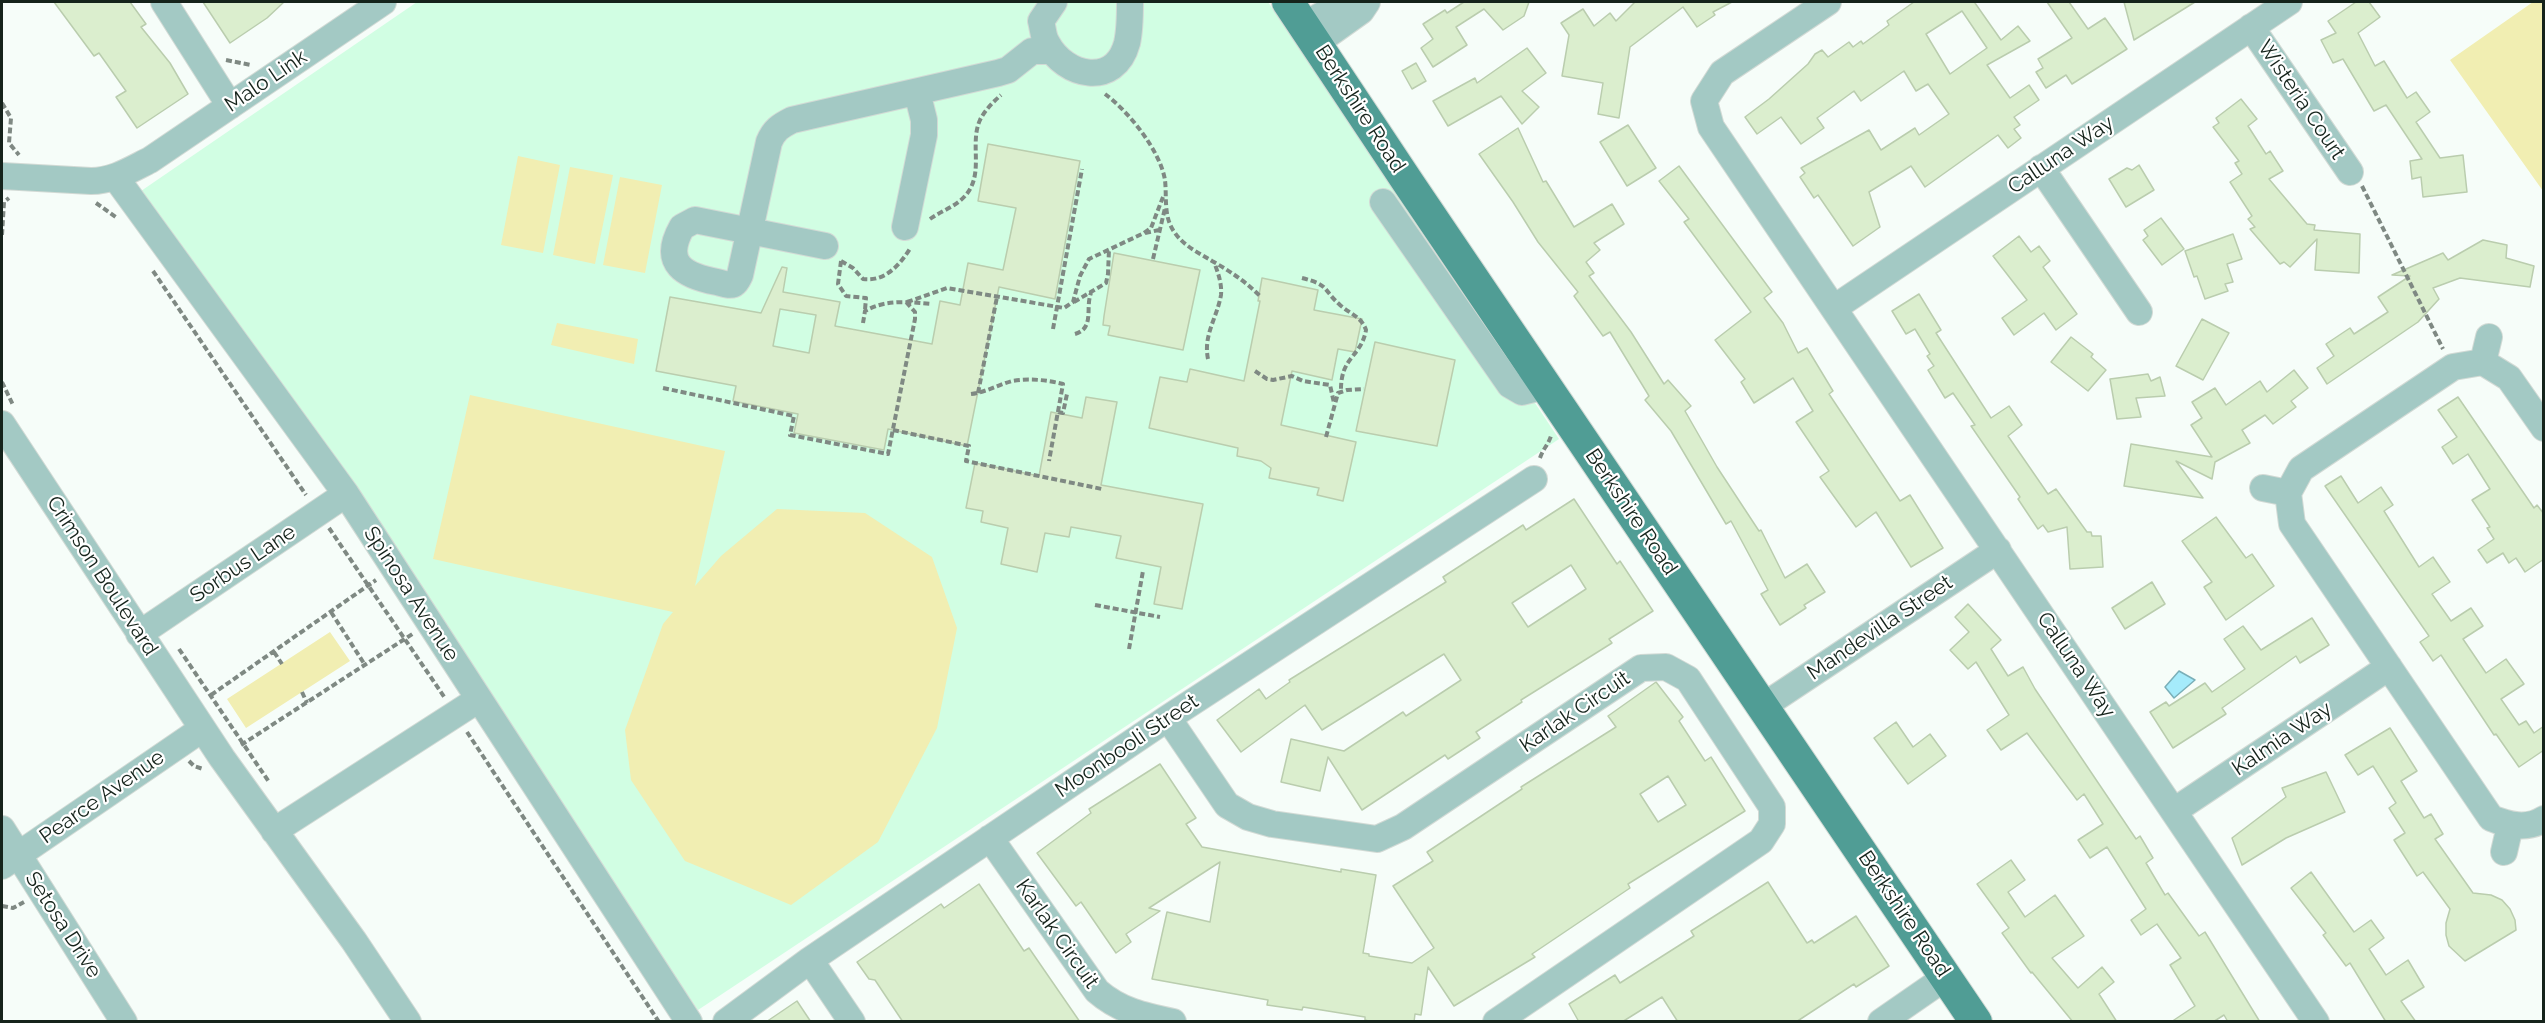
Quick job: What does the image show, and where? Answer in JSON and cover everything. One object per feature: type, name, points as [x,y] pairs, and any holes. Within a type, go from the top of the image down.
[{"type":"main road","name":"Berkshire Road","points":[[1303,23],[1546,387],[1976,1022]]},
{"type":"street","points":[[164,2],[230,106]]},
{"type":"street","name":"Malo Link","points":[[116,178],[150,160],[383,2]]},
{"type":"street","points":[[1054,2],[1041,21],[1046,42],[1052,51],[1073,70],[1084,74],[1110,69],[1120,58],[1127,45],[1130,2]]},
{"type":"street","points":[[1272,2],[1389,177],[1400,170]]},
{"type":"street","points":[[1303,23],[1345,2]]},
{"type":"street","points":[[1303,23],[1361,11],[1367,2]]},
{"type":"street","name":"Calluna Way","points":[[1828,2],[1722,73],[1704,101],[1712,127],[2316,1022]]},
{"type":"street","name":"Calluna Way","points":[[1834,308],[2289,2]]},
{"type":"street","name":"Wisteria Court","points":[[2251,27],[2350,172]]},
{"type":"street","points":[[836,253],[750,230],[773,132],[792,120],[1008,70],[1026,54],[1052,51]]},
{"type":"street","points":[[916,229],[924,135],[924,120],[917,92]]},
{"type":"street","points":[[2,165],[31,168],[60,177],[98,181],[116,178]]},
{"type":"street","points":[[2041,168],[2139,312]]},
{"type":"street","points":[[7,185],[60,177]]},
{"type":"street","name":"Spinosa Avenue","points":[[116,178],[346,494],[689,1022]]},
{"type":"street","points":[[1383,202],[1510,385],[1522,392],[1546,387]]},
{"type":"street","points":[[2483,362],[2488,337]]},
{"type":"street","points":[[2544,428],[2509,378],[2483,362],[2453,367],[2301,469],[2288,493],[2292,524],[2491,818],[2510,826],[2536,824],[2544,819]]},
{"type":"street","name":"Crimson Boulevard","points":[[2,424],[202,729],[354,941],[408,1022]]},
{"type":"street","name":"Moonbooli Street","points":[[726,1022],[810,960],[1168,718],[1534,479]]},
{"type":"street","points":[[2263,488],[2288,493]]},
{"type":"street","name":"Sorbus Lane","points":[[140,634],[346,494]]},
{"type":"street","name":"Mandevilla Street","points":[[1762,707],[1998,550]]},
{"type":"street","name":"Karlak Circuit","points":[[1168,718],[1227,806],[1248,817],[1272,824],[1377,839],[1403,827],[1641,668],[1666,667],[1688,679],[1772,807],[1772,824],[1761,842],[1526,1013],[1496,1022]]},
{"type":"street","name":"Kalmia Way","points":[[2174,811],[2389,667]]},
{"type":"street","points":[[274,831],[479,699]]},
{"type":"street","name":"Pearce Avenue","points":[[10,861],[202,729]]},
{"type":"street","points":[[2504,852],[2510,826]]},
{"type":"street","name":"Setosa Drive","points":[[2,830],[10,861],[42,891],[124,1022]]},
{"type":"street","name":"Karlak Circuit","points":[[990,838],[1097,991],[1110,1003],[1135,1014],[1173,1022]]},
{"type":"street","points":[[810,960],[852,1022]]},
{"type":"street","points":[[1881,1022],[1946,977]]},
{"type":"path","points":[[836,253],[863,279],[879,279],[899,265],[916,229],[965,196],[971,186],[976,165],[976,140],[980,120],[987,108],[1005,92]]},
{"type":"path","points":[[1096,95],[1105,94],[1113,100],[1138,126],[1149,142],[1165,178],[1165,207],[1175,233],[1195,252],[1247,283],[1260,296]]},
{"type":"path","points":[[1053,329],[1082,169]]},
{"type":"path","points":[[2350,172],[2367,192],[2453,367]]},
{"type":"path","points":[[2,235],[7,185]]},
{"type":"path","points":[[1144,233],[1154,222],[1164,192]]},
{"type":"path","points":[[92,200],[118,219]]},
{"type":"path","points":[[1153,259],[1165,207]]},
{"type":"path","points":[[1073,302],[1083,267],[1089,259],[1144,233],[1159,230]]},
{"type":"path","points":[[906,302],[947,288],[1064,308],[1106,283],[1109,249]]},
{"type":"path","points":[[836,253],[838,284],[846,296],[867,298],[863,323]]},
{"type":"path","points":[[1208,359],[1207,339],[1221,296],[1221,282],[1214,262]]},
{"type":"path","points":[[152,268],[405,639],[659,1022]]},
{"type":"path","points":[[1302,278],[1316,281],[1327,288],[1340,304],[1359,317],[1366,330],[1359,349],[1344,367],[1341,392]]},
{"type":"path","points":[[1075,334],[1083,332],[1086,327],[1091,292]]},
{"type":"path","points":[[978,393],[997,297]]},
{"type":"path","points":[[865,311],[883,304],[906,302],[932,304]]},
{"type":"path","points":[[663,388],[794,416],[790,435],[888,454],[915,319],[915,312],[906,302]]},
{"type":"path","points":[[1256,370],[1267,379],[1292,376],[1303,381],[1330,385],[1334,403]]},
{"type":"path","points":[[971,394],[1013,381],[1034,379],[1064,384],[1049,461]]},
{"type":"path","points":[[1326,436],[1336,396],[1341,392],[1364,389]]},
{"type":"path","points":[[1058,412],[1064,413],[1067,394]]},
{"type":"path","points":[[1534,479],[1543,447],[1549,443],[1551,435],[1561,434],[1573,425]]},
{"type":"path","points":[[893,430],[969,446],[966,461],[1102,489]]},
{"type":"path","points":[[211,695],[394,568]]},
{"type":"path","points":[[1129,650],[1143,571]]},
{"type":"path","points":[[1095,605],[1160,617]]},
{"type":"path","points":[[331,612],[365,665]]},
{"type":"path","points":[[180,766],[189,760],[194,766],[207,770],[430,623]]},
{"type":"path","points":[[274,652],[282,664]]},
{"type":"path","points":[[302,692],[307,703]]},
{"type":"path","points":[[2,906],[13,908],[42,891]]},
{"type":"shaded area","points":[[417,2],[1268,2],[1559,439],[698,1010],[141,191]]},
{"type":"shaded area","points":[[2533,2],[2543,2],[2543,191],[2450,60]]},
{"type":"shaded area","points":[[518,156],[560,165],[543,253],[501,245]]},
{"type":"shaded area","points":[[570,167],[613,175],[595,264],[553,255]]},
{"type":"shaded area","points":[[620,177],[662,185],[645,273],[603,265]]},
{"type":"shaded area","points":[[557,323],[638,339],[634,364],[551,345]]},
{"type":"shaded area","points":[[470,395],[725,451],[695,586],[721,556],[777,509],[865,513],[932,557],[957,628],[937,728],[878,842],[791,905],[685,861],[631,780],[625,730],[663,624],[673,612],[433,559]]},
{"type":"shaded area","points":[[330,632],[350,661],[246,728],[227,699]]},
{"type":"water","points":[[2179,671],[2195,680],[2174,698],[2165,687]]},
{"type":"building","points":[[54,2],[130,2],[146,24],[141,27],[170,63],[188,94],[137,128],[116,97],[126,91],[99,53],[94,56]]},
{"type":"building","points":[[203,2],[284,2],[267,18],[230,43]]},
{"type":"building","points":[[1464,2],[1529,2],[1524,16],[1503,30],[1484,9],[1456,27],[1467,45],[1433,67],[1421,48],[1433,39],[1423,24],[1445,10],[1447,13]]},
{"type":"building","points":[[1635,2],[1732,2],[1713,12],[1715,15],[1697,27],[1683,7],[1630,47],[1619,118],[1598,114],[1603,83],[1562,76],[1569,35],[1561,23],[1583,9],[1594,26],[1610,13],[1616,21]]},
{"type":"building","points":[[1914,2],[1976,2],[2001,40],[2018,26],[2030,41],[1987,65],[2010,98],[2029,85],[2039,100],[2014,117],[2020,125],[2014,129],[2021,138],[2008,148],[1998,135],[1925,187],[1911,166],[1869,192],[1880,227],[1853,246],[1818,195],[1814,198],[1800,177],[1805,173],[1801,168],[1869,130],[1881,150],[1915,128],[1919,135],[1949,114],[1928,84],[1916,91],[1904,71],[1861,101],[1854,91],[1817,118],[1824,128],[1801,144],[1781,117],[1757,134],[1745,117],[1808,64],[1815,54],[1822,50],[1828,57],[1849,42],[1853,47],[1861,41],[1863,44],[1889,25],[1887,21]],"holes":[[[1962,11],[1987,48],[1950,74],[1926,34]]]},
{"type":"building","points":[[2047,2],[2069,2],[2088,29],[2105,18],[2127,49],[2072,84],[2066,75],[2046,88],[2036,72],[2043,68],[2038,59],[2072,38]]},
{"type":"building","points":[[2124,2],[2195,2],[2134,40]]},
{"type":"building","points":[[2356,2],[2369,2],[2380,17],[2358,33],[2375,66],[2384,61],[2407,98],[2416,92],[2430,112],[2416,122],[2440,158],[2463,155],[2467,192],[2423,197],[2421,177],[2412,179],[2410,161],[2422,159],[2386,105],[2374,111],[2343,59],[2333,63],[2321,40],[2336,33],[2328,21]]},
{"type":"building","points":[[1527,48],[1546,73],[1522,91],[1539,107],[1522,124],[1501,96],[1448,126],[1433,101],[1475,78],[1477,83]]},
{"type":"building","points":[[1416,63],[1426,81],[1412,89],[1402,71]]},
{"type":"building","points":[[2241,99],[2257,119],[2248,126],[2266,154],[2270,151],[2283,171],[2269,179],[2307,224],[2315,225],[2314,230],[2360,234],[2359,273],[2315,270],[2317,239],[2290,267],[2284,262],[2280,264],[2250,229],[2255,227],[2248,219],[2252,216],[2230,182],[2242,174],[2235,163],[2239,161],[2213,127],[2219,123],[2216,118]]},
{"type":"building","points":[[1628,125],[1656,168],[1627,186],[1600,142]]},
{"type":"building","points":[[1518,128],[1543,182],[1546,181],[1574,227],[1612,204],[1624,224],[1594,243],[1600,250],[1586,262],[1594,273],[1589,276],[1631,332],[1664,384],[1668,380],[1691,406],[1685,411],[1717,467],[1759,531],[1761,530],[1785,578],[1807,564],[1825,592],[1804,605],[1806,608],[1780,625],[1761,594],[1768,590],[1731,521],[1726,524],[1671,431],[1645,400],[1649,396],[1610,332],[1603,336],[1574,296],[1578,292],[1538,242],[1479,154]]},
{"type":"building","points":[[988,144],[1080,161],[1055,299],[999,287],[967,446],[888,429],[884,450],[794,433],[798,414],[733,401],[736,386],[656,371],[670,297],[761,313],[782,267],[787,268],[783,292],[840,302],[835,326],[932,344],[940,301],[960,305],[968,263],[1003,270],[1016,208],[978,201]],"holes":[[[780,309],[816,315],[809,353],[773,346]]]},
{"type":"building","points":[[2139,165],[2154,190],[2126,207],[2109,179],[2127,168],[2132,170]]},
{"type":"building","points":[[1679,166],[1772,292],[1764,298],[1783,323],[1798,353],[1807,348],[1833,391],[1829,394],[1900,501],[1910,495],[1943,548],[1911,567],[1876,512],[1856,527],[1820,477],[1829,471],[1796,422],[1813,411],[1793,378],[1754,403],[1741,382],[1745,379],[1715,340],[1751,312],[1684,222],[1689,219],[1659,181]]},
{"type":"building","points":[[2161,218],[2184,249],[2162,265],[2143,240],[2148,236],[2144,230]]},
{"type":"building","points":[[2233,234],[2242,259],[2227,264],[2233,282],[2225,284],[2228,291],[2205,299],[2185,251]]},
{"type":"building","points":[[2019,236],[2031,252],[2039,246],[2050,261],[2043,267],[2077,314],[2056,330],[2044,313],[2014,335],[2002,318],[2027,300],[1993,256]]},
{"type":"building","points":[[2483,240],[2507,245],[2506,258],[2534,266],[2530,287],[2460,278],[2433,288],[2439,299],[2418,322],[2327,384],[2317,368],[2334,356],[2326,344],[2350,328],[2354,334],[2388,312],[2378,297],[2410,276],[2392,275],[2443,253],[2448,260]]},
{"type":"building","points":[[1114,253],[1200,270],[1183,350],[1108,335],[1110,326],[1103,325]]},
{"type":"building","points":[[1262,278],[1318,290],[1314,310],[1362,319],[1355,352],[1338,349],[1332,380],[1292,371],[1281,425],[1356,442],[1343,501],[1317,495],[1319,488],[1269,478],[1271,468],[1261,461],[1237,456],[1238,448],[1149,428],[1160,377],[1187,382],[1190,369],[1244,381],[1260,301],[1258,301]]},
{"type":"building","points":[[1919,294],[1941,330],[1936,333],[1991,418],[2009,406],[2022,425],[2008,436],[2048,494],[2056,489],[2087,532],[2091,532],[2092,536],[2101,536],[2103,567],[2070,569],[2067,527],[2048,532],[2043,525],[2038,529],[2018,499],[2020,497],[1971,426],[1975,425],[1953,393],[1945,398],[1928,370],[1934,366],[1927,356],[1930,354],[1915,329],[1906,334],[1892,311]]},
{"type":"building","points":[[2202,319],[2229,333],[2203,380],[2176,366]]},
{"type":"building","points":[[2071,337],[2093,354],[2091,357],[2106,370],[2088,391],[2051,362]]},
{"type":"building","points":[[1375,342],[1455,360],[1437,446],[1356,431]]},
{"type":"building","points":[[2294,370],[2308,388],[2291,401],[2296,407],[2273,424],[2265,415],[2242,430],[2250,443],[2215,462],[2212,479],[2176,461],[2203,498],[2124,486],[2131,444],[2212,457],[2191,425],[2202,418],[2192,402],[2215,388],[2226,405],[2260,381],[2267,392]]},
{"type":"building","points":[[2148,374],[2151,381],[2160,377],[2165,396],[2136,398],[2141,417],[2117,419],[2110,379]]},
{"type":"building","points":[[1086,397],[1117,402],[1101,485],[1203,504],[1182,609],[1154,604],[1161,567],[1116,558],[1121,536],[1071,527],[1069,537],[1045,533],[1037,572],[1001,564],[1008,528],[981,522],[983,511],[966,508],[975,463],[1039,476],[1051,412],[1082,418]]},
{"type":"building","points":[[2458,397],[2534,508],[2537,505],[2544,514],[2544,559],[2525,572],[2516,558],[2509,563],[2503,553],[2487,563],[2478,550],[2494,539],[2487,528],[2490,527],[2472,500],[2490,489],[2468,454],[2453,464],[2442,447],[2457,437],[2438,410]]},
{"type":"building","points":[[2341,476],[2358,503],[2381,487],[2393,505],[2384,511],[2419,567],[2433,557],[2450,582],[2432,594],[2451,621],[2471,608],[2483,626],[2463,639],[2486,673],[2506,659],[2524,684],[2501,699],[2519,725],[2526,721],[2534,733],[2544,726],[2544,750],[2519,767],[2496,734],[2494,735],[2441,655],[2433,661],[2420,642],[2429,636],[2325,486]]},
{"type":"building","points":[[1574,499],[1617,564],[1620,561],[1653,611],[1609,639],[1612,643],[1521,700],[1522,702],[1476,732],[1480,738],[1448,759],[1445,755],[1362,810],[1328,757],[1320,791],[1281,782],[1291,739],[1344,751],[1403,712],[1406,716],[1461,680],[1444,654],[1322,730],[1305,705],[1241,752],[1217,720],[1259,689],[1266,699],[1290,682],[1289,680],[1446,582],[1443,577],[1523,525],[1526,530]],"holes":[[[1571,565],[1586,589],[1528,627],[1512,603]]]},
{"type":"building","points":[[2216,517],[2246,558],[2252,554],[2274,586],[2226,620],[2204,587],[2212,582],[2182,541]]},
{"type":"building","points":[[2152,582],[2165,604],[2125,629],[2112,608]]},
{"type":"building","points":[[1968,604],[2001,640],[1991,649],[2008,676],[2023,667],[2035,689],[2136,839],[2140,836],[2153,858],[2146,863],[2165,895],[2168,893],[2199,936],[2205,932],[2260,1022],[2228,1022],[2224,1015],[2213,1022],[2171,1022],[2195,1006],[2170,965],[2181,958],[2157,924],[2141,935],[2131,920],[2146,909],[2107,847],[2090,858],[2078,840],[2103,824],[2084,794],[2077,800],[2027,733],[2001,750],[1987,730],[2009,715],[1976,662],[1968,669],[1950,650],[1969,632],[1955,617]]},
{"type":"building","points":[[2312,618],[2329,645],[2300,663],[2296,656],[2222,708],[2226,714],[2173,748],[2150,712],[2166,702],[2169,706],[2205,683],[2212,692],[2245,669],[2224,639],[2243,626],[2261,650]]},
{"type":"building","points":[[1656,682],[1683,717],[1679,721],[1705,761],[1711,757],[1745,811],[1628,884],[1630,888],[1532,954],[1535,957],[1454,1006],[1428,967],[1421,1015],[1415,1014],[1414,1022],[1372,1022],[1365,1020],[1365,1017],[1303,1007],[1302,1010],[1267,1005],[1268,1000],[1152,979],[1167,912],[1210,922],[1220,862],[1149,908],[1160,911],[1126,934],[1131,942],[1116,953],[1081,902],[1076,906],[1037,853],[1091,813],[1089,809],[1160,764],[1196,818],[1186,824],[1202,847],[1341,872],[1341,869],[1376,875],[1363,953],[1412,963],[1434,948],[1393,886],[1433,861],[1427,852],[1522,789],[1521,787],[1616,727],[1608,716]],"holes":[[[1668,776],[1686,805],[1658,822],[1640,794]]]},
{"type":"building","points":[[1896,722],[1913,747],[1930,734],[1946,756],[1908,784],[1874,738]]},
{"type":"building","points":[[2390,728],[2417,771],[2401,781],[2424,818],[2431,814],[2443,834],[2435,839],[2473,893],[2491,895],[2502,900],[2510,909],[2515,920],[2516,930],[2465,961],[2449,946],[2446,923],[2450,909],[2423,872],[2417,876],[2394,840],[2405,833],[2389,808],[2396,803],[2373,766],[2358,775],[2345,755]]},
{"type":"building","points":[[2326,772],[2345,812],[2286,838],[2242,865],[2232,838],[2286,797],[2282,788]]},
{"type":"building","points":[[2011,860],[2025,880],[2008,892],[2025,917],[2055,895],[2084,936],[2052,958],[2078,988],[2102,967],[2114,982],[2099,994],[2117,1022],[2073,1022],[2031,973],[2002,933],[2009,928],[1977,884]]},
{"type":"building","points":[[2311,872],[2354,932],[2371,920],[2384,938],[2369,949],[2386,975],[2408,960],[2424,987],[2401,1001],[2416,1022],[2386,1022],[2350,963],[2346,966],[2323,935],[2326,933],[2291,888]]},
{"type":"building","points":[[1768,882],[1807,943],[1812,940],[1814,943],[1856,916],[1889,966],[1856,987],[1854,984],[1796,1022],[1678,1022],[1662,997],[1622,1022],[1579,1022],[1569,1004],[1615,975],[1620,983],[1694,936],[1691,931]]},
{"type":"building","points":[[979,884],[1024,951],[1029,948],[1080,1022],[903,1022],[875,980],[869,979],[857,962],[941,904],[944,908]]},
{"type":"building","points":[[797,1001],[811,1022],[766,1022]]}]
